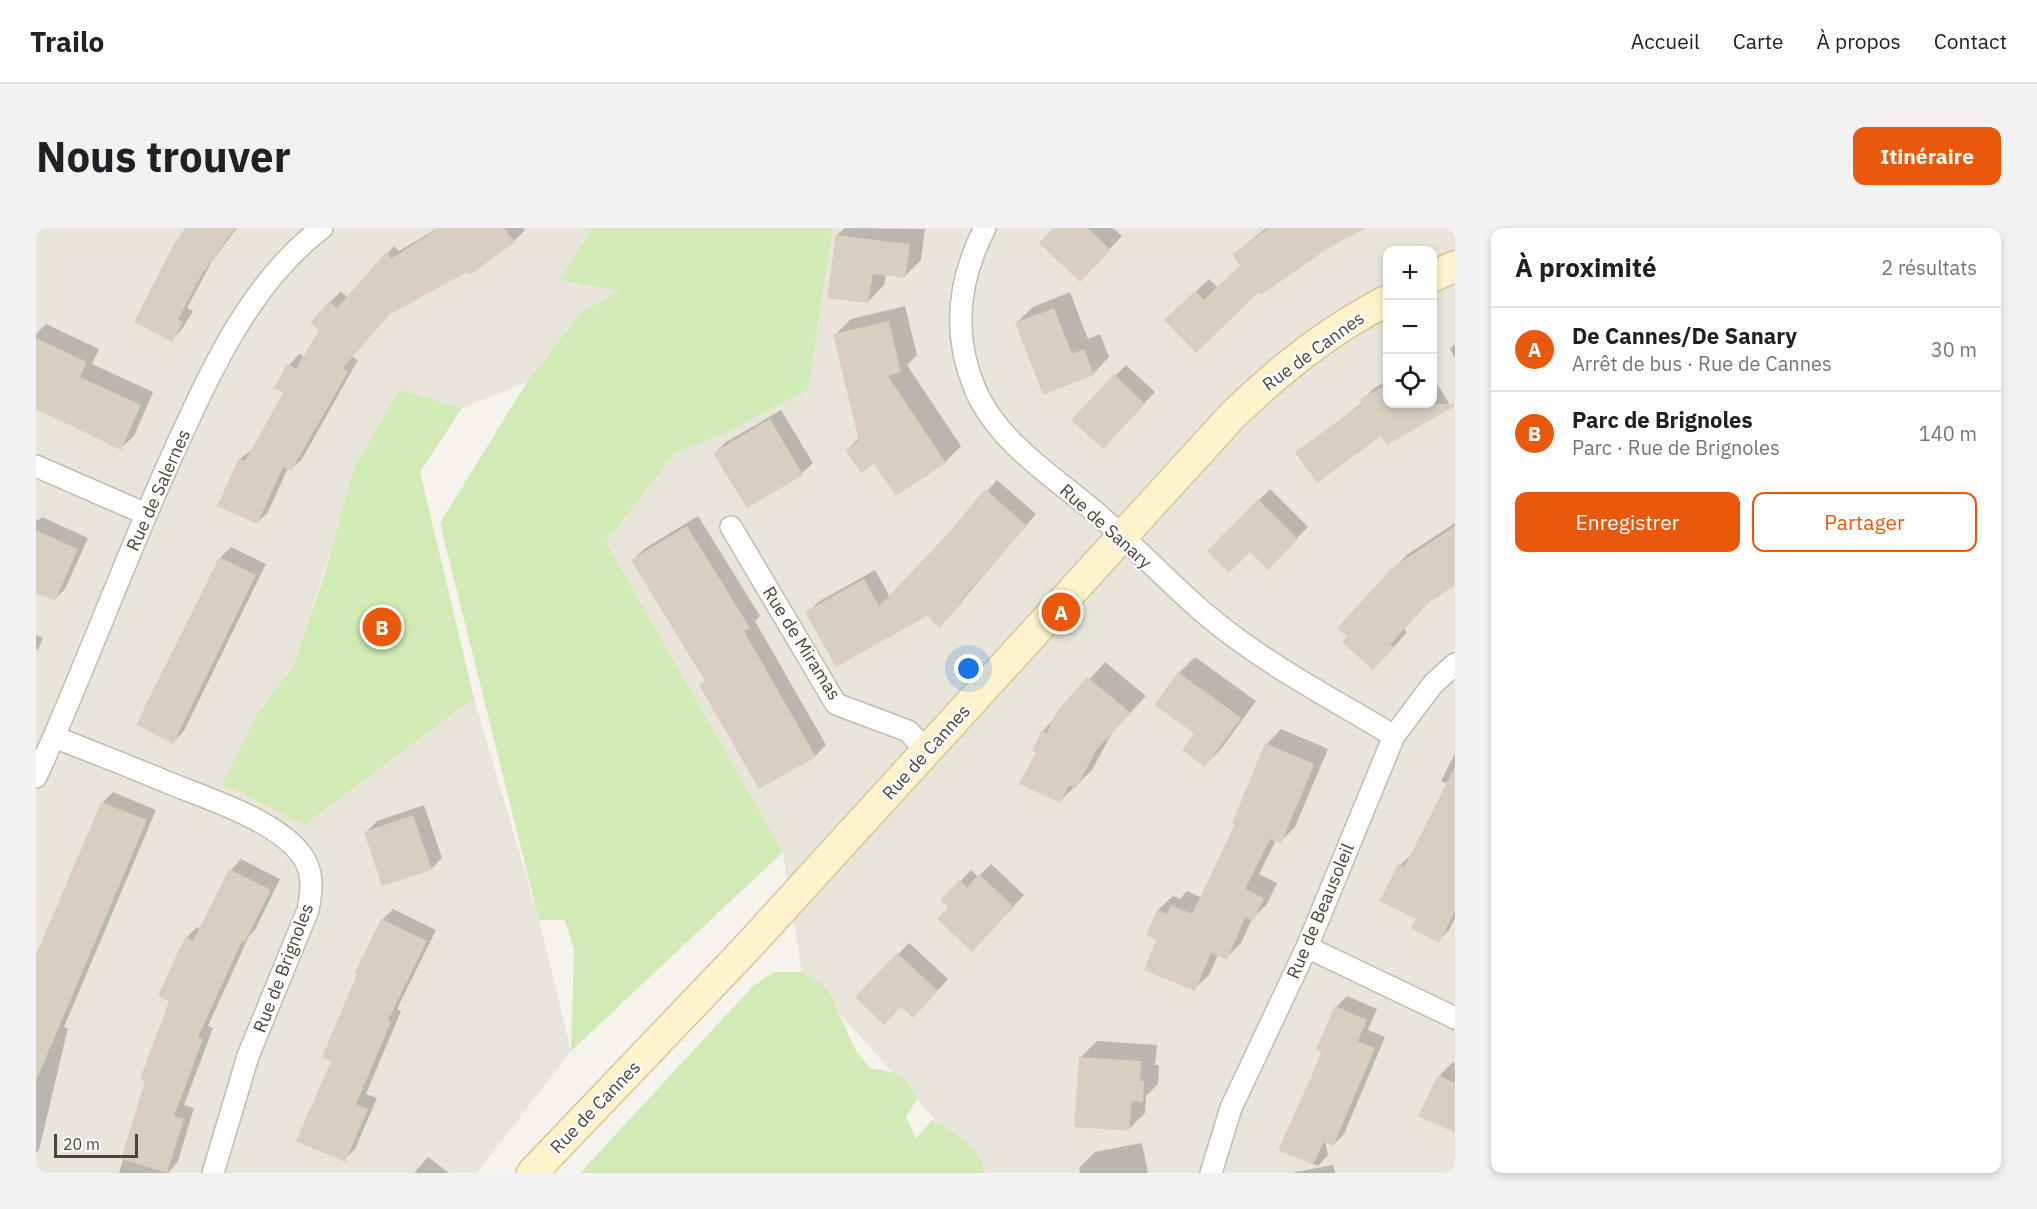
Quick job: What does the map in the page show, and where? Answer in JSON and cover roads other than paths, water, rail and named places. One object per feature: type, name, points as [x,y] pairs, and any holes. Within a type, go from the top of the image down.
[{"type":"street","name":"Rue de Salernes","points":[[36,777],[146,514],[194,408],[246,314],[282,263],[322,228]]},
{"type":"street","name":"Rue de Sanary","points":[[985,228],[969,262],[960,296],[966,358],[976,390],[994,421],[1013,443],[1101,517],[1152,568],[1239,641],[1394,736]]},
{"type":"street","points":[[1437,275],[1455,266]]},
{"type":"street","name":"Rue de Cannes","points":[[532,1173],[743,952],[1232,416],[1269,380],[1322,339],[1383,303]]},
{"type":"street","points":[[36,466],[146,514]]},
{"type":"street","name":"Rue de Miramas","points":[[731,527],[836,704],[908,731],[927,751]]},
{"type":"street","name":"Rue de Beausoleil","points":[[1211,1173],[1231,1108],[1307,946],[1394,736],[1433,684],[1455,664]]},
{"type":"street","name":"Rue de Brignoles","points":[[54,737],[214,801],[274,830],[297,849],[311,873],[312,891],[308,910],[248,1056],[213,1173]]},
{"type":"street","points":[[1307,946],[1455,1018]]},
{"type":"place","name":"De Cannes/De Sanary","points":[[1061,612]]},
{"type":"place","name":"Parc de Brignoles","points":[[382,627]]}]
